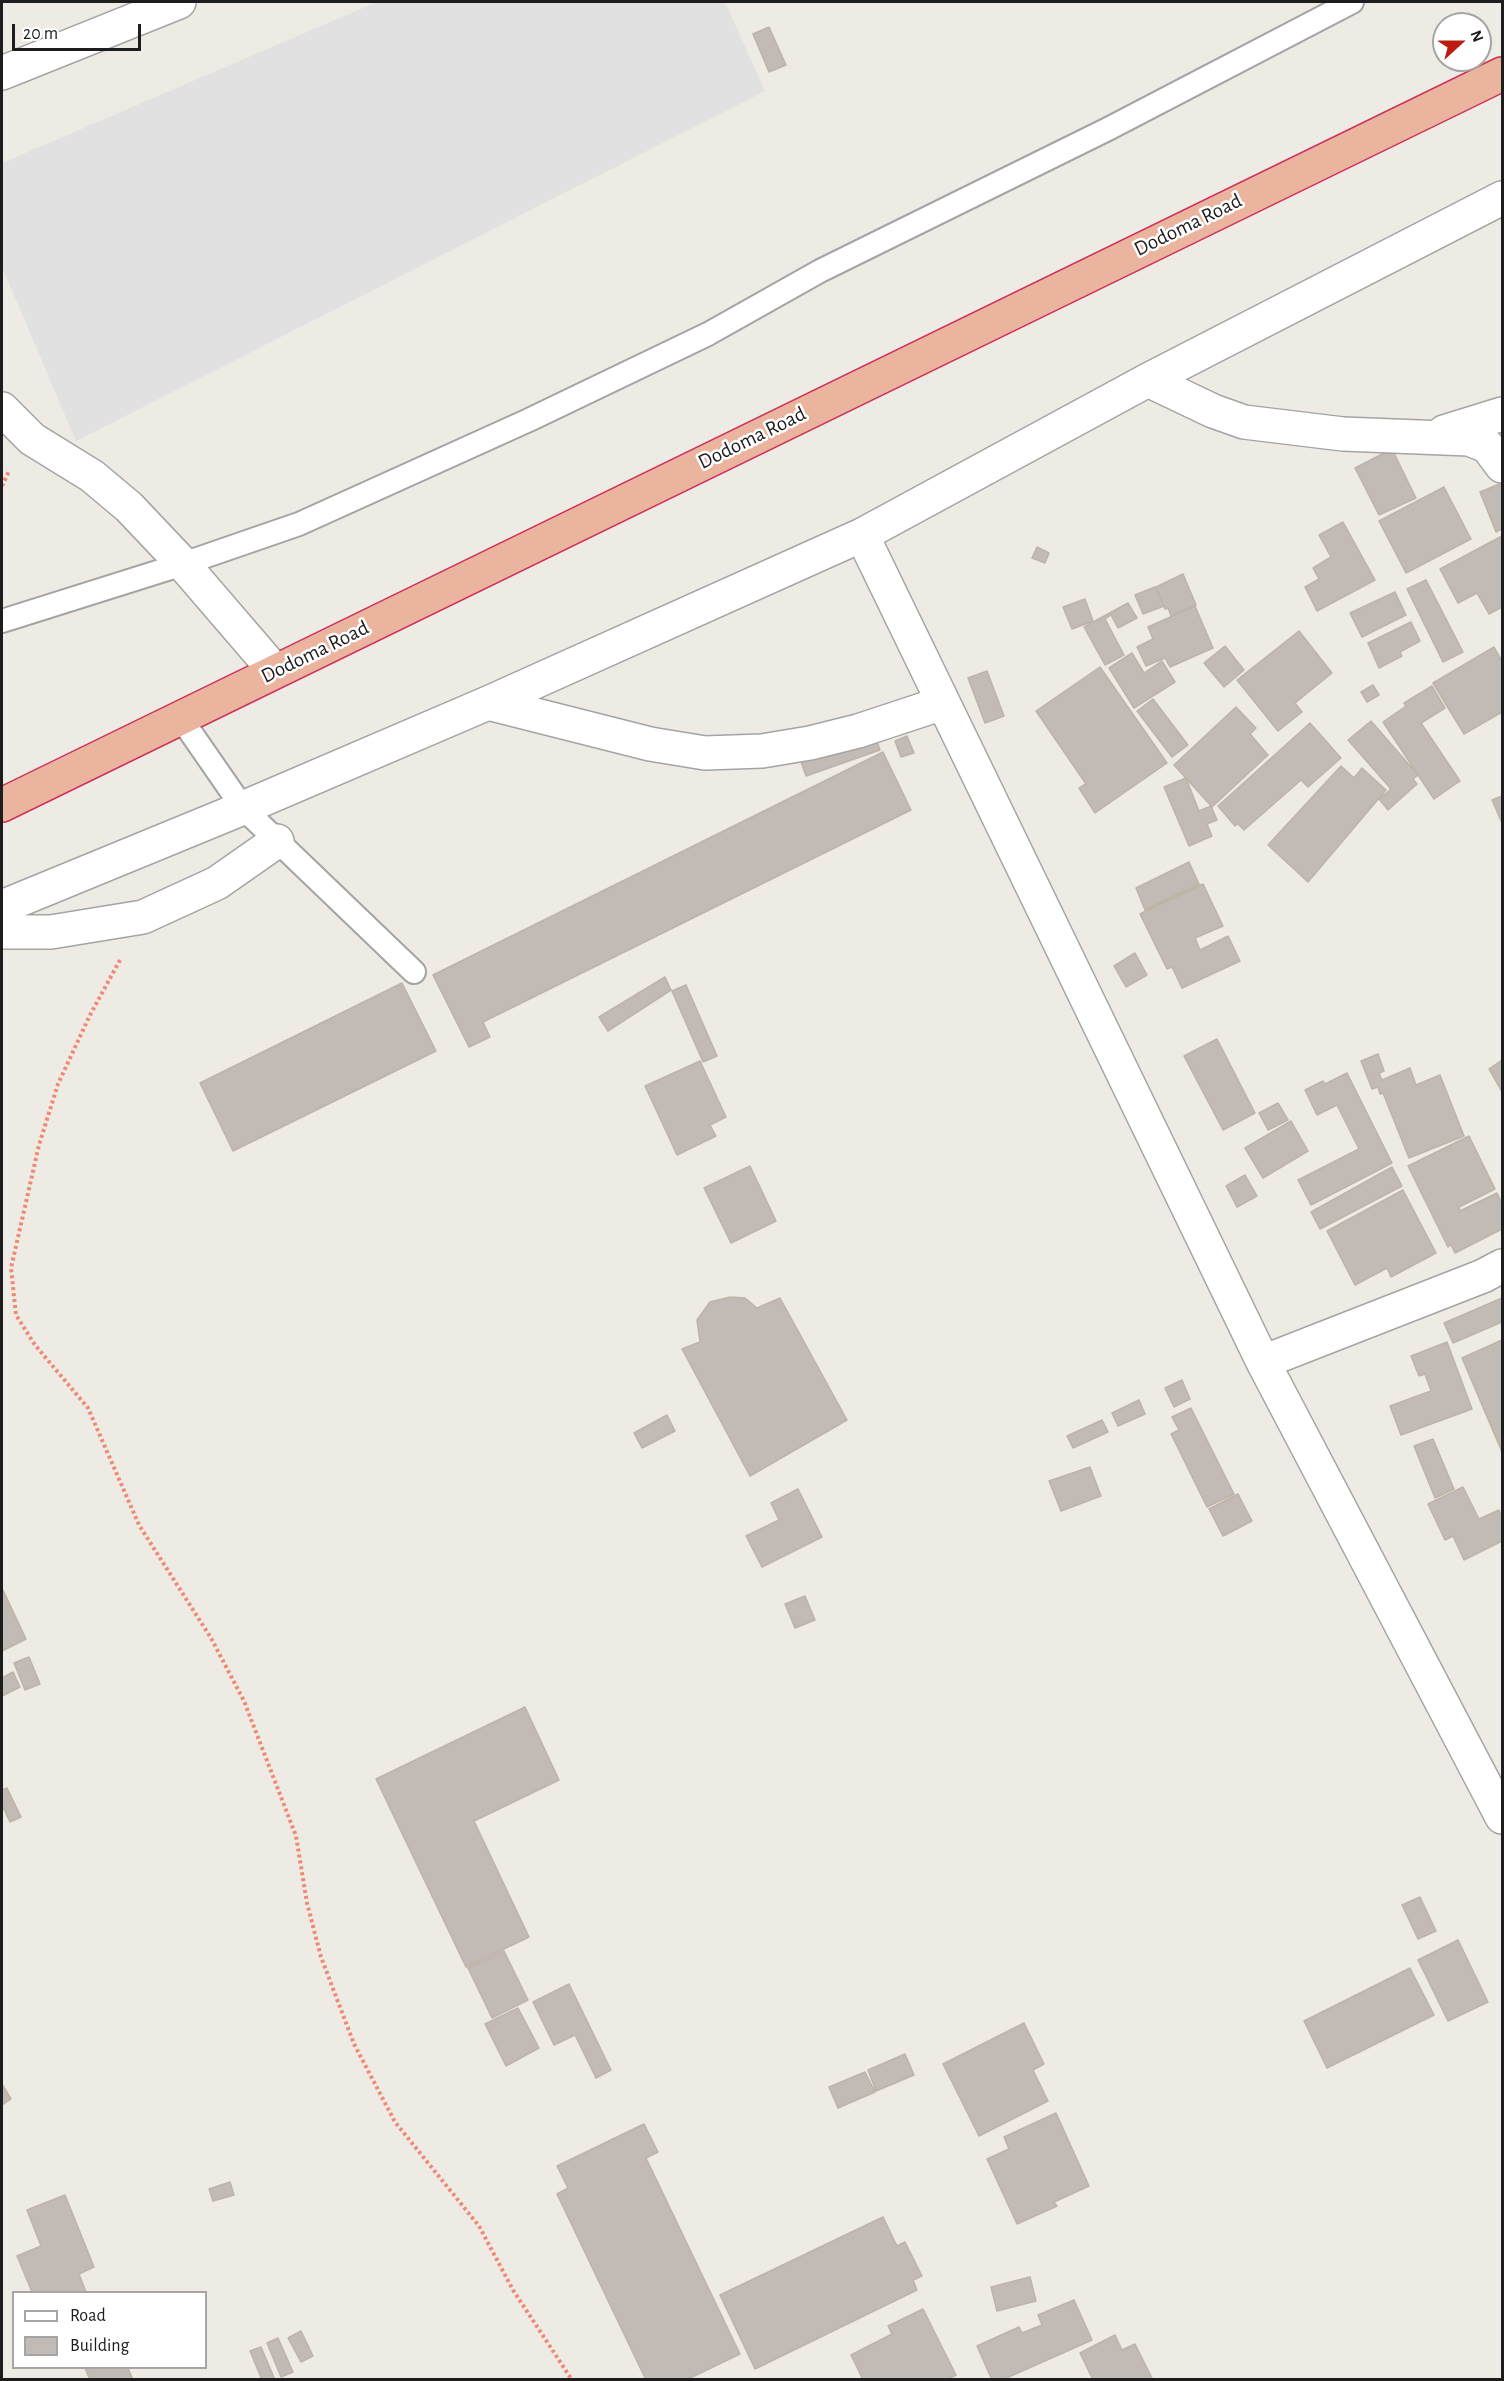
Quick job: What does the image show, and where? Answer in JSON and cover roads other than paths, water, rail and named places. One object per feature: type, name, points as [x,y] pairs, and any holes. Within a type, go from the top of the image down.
[{"type":"highway","name":"Dodoma Road","points":[[2,805],[1503,74]]},
{"type":"street","points":[[2,73],[179,2]]},
{"type":"street","points":[[2,907],[243,808],[488,703],[862,535],[1148,380],[1503,198]]},
{"type":"street","points":[[1148,380],[1213,411],[1244,422],[1343,434],[1477,441],[1486,446],[1503,466]]},
{"type":"street","points":[[2,409],[32,440],[92,476],[129,507],[183,564],[275,671]]},
{"type":"street","points":[[1429,437],[1503,414]]},
{"type":"street","points":[[862,535],[1263,1362],[1503,1818]]},
{"type":"street","points":[[488,703],[650,744],[705,753],[762,751],[810,743],[858,731],[943,703]]},
{"type":"street","points":[[2,932],[51,932],[143,917],[217,883],[277,841]]},
{"type":"street","points":[[1263,1362],[1483,1276],[1503,1266]]},
{"type":"lane","points":[[2,621],[183,564],[299,524],[529,420],[708,334],[820,271],[1108,129],[1353,2]]},
{"type":"lane","points":[[180,717],[243,808],[414,972]]}]
